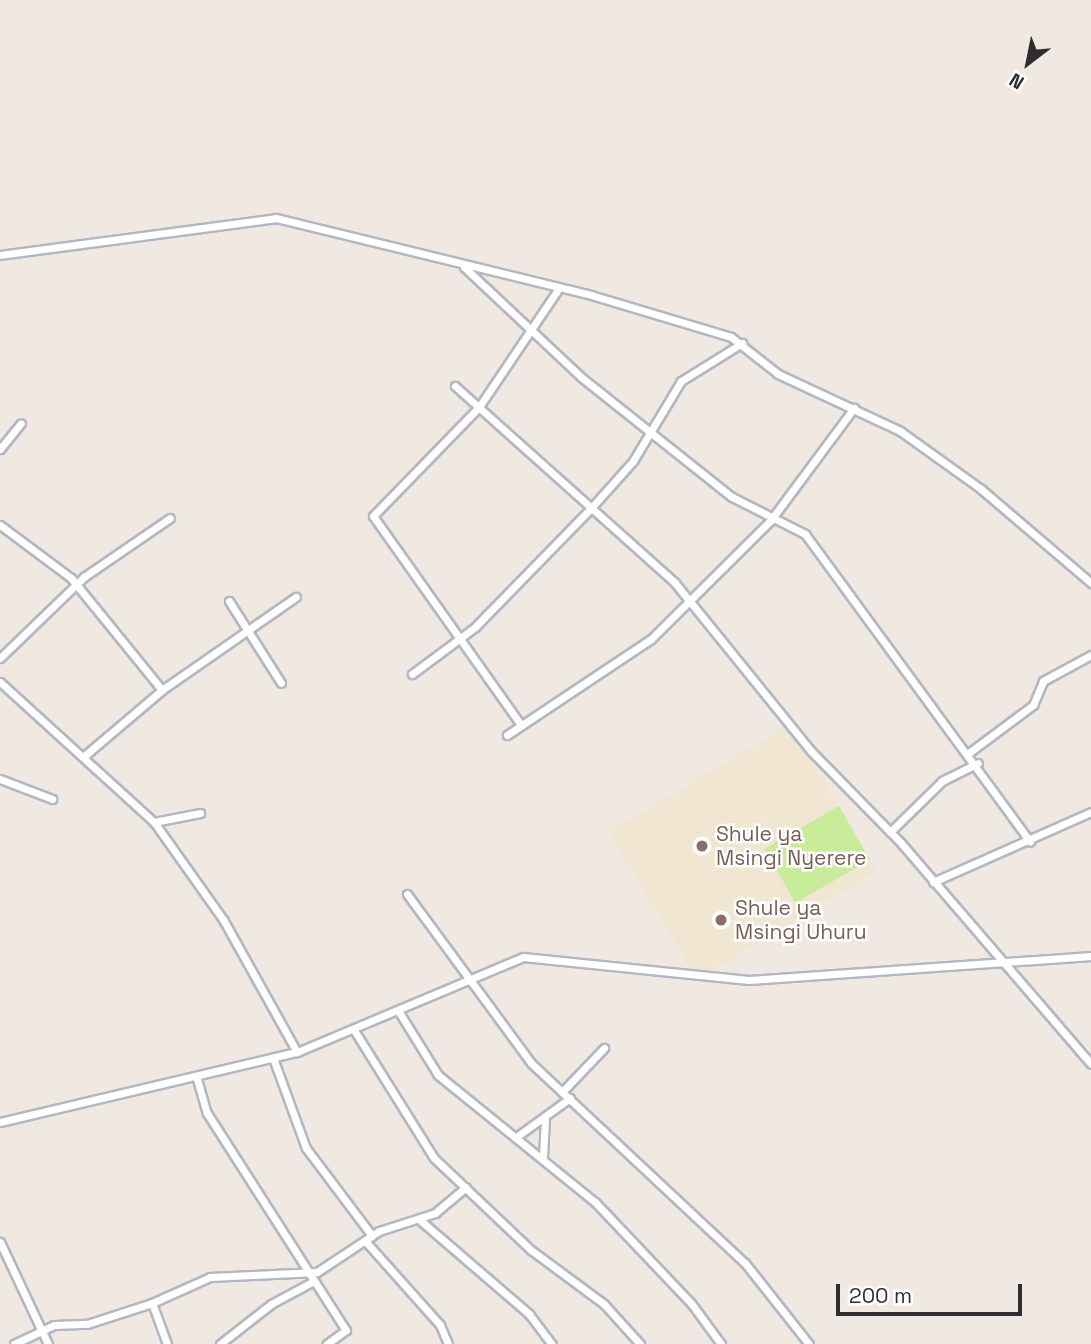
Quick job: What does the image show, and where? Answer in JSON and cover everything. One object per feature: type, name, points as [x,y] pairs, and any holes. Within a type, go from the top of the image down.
[{"type":"street","points":[[0,255],[276,218],[559,288],[742,343],[778,373],[900,431],[981,489],[1091,583]]},
{"type":"street","points":[[462,265],[533,332],[651,432],[770,521],[805,534],[970,752],[1030,841]]},
{"type":"street","points":[[521,725],[373,516],[479,407],[533,332],[559,288]]},
{"type":"street","points":[[412,674],[461,638],[592,508],[651,432],[681,381],[742,343]]},
{"type":"street","points":[[455,386],[691,601],[811,751],[890,832],[1091,1064]]},
{"type":"street","points":[[508,735],[651,639],[770,521],[854,408]]},
{"type":"street","points":[[0,449],[21,423]]},
{"type":"street","points":[[0,658],[75,587],[170,518]]},
{"type":"street","points":[[0,525],[75,587],[162,690]]},
{"type":"street","points":[[83,757],[162,690],[296,597]]},
{"type":"street","points":[[229,601],[252,628],[254,643],[281,683]]},
{"type":"street","points":[[970,752],[1032,705],[1043,681],[1091,655]]},
{"type":"street","points":[[0,682],[154,822],[224,921],[297,1052]]},
{"type":"street","points":[[890,832],[943,781],[978,763]]},
{"type":"street","points":[[0,779],[52,799]]},
{"type":"street","points":[[933,882],[1091,812]]},
{"type":"street","points":[[154,822],[200,813]]},
{"type":"street","points":[[407,894],[470,976],[531,1063],[745,1263],[809,1344]]},
{"type":"street","points":[[0,1122],[197,1079],[297,1052],[400,1012],[470,976],[523,957],[749,980],[1089,955]]},
{"type":"street","points":[[400,1012],[438,1074],[519,1135],[645,1252],[721,1344]]},
{"type":"street","points":[[354,1030],[434,1158],[638,1343]]},
{"type":"street","points":[[562,1092],[604,1048]]},
{"type":"street","points":[[273,1058],[306,1148],[372,1236]]},
{"type":"street","points":[[197,1079],[207,1114],[306,1273],[346,1330],[327,1344]]},
{"type":"street","points":[[519,1135],[545,1120],[570,1098]]},
{"type":"street","points":[[543,1157],[545,1120]]},
{"type":"street","points":[[14,1344],[42,1330],[152,1303],[210,1277],[234,1280],[271,1269],[306,1273],[367,1243],[372,1236],[421,1221],[467,1186]]},
{"type":"street","points":[[421,1221],[529,1314],[552,1344]]},
{"type":"street","points":[[0,1242],[48,1344]]},
{"type":"street","points":[[367,1243],[440,1325],[448,1344]]},
{"type":"street","points":[[220,1344],[271,1304],[312,1282]]},
{"type":"street","points":[[152,1303],[167,1344]]},
{"type":"shaded area","points":[[789,724],[878,871],[698,980],[609,832]]},
{"type":"green space","points":[[839,806],[870,860],[796,903],[765,849]]},
{"type":"place","name":"Shule ya Msingi Nyerere","points":[[702,846]]},
{"type":"place","name":"Shule ya Msingi Uhuru","points":[[721,920]]}]
